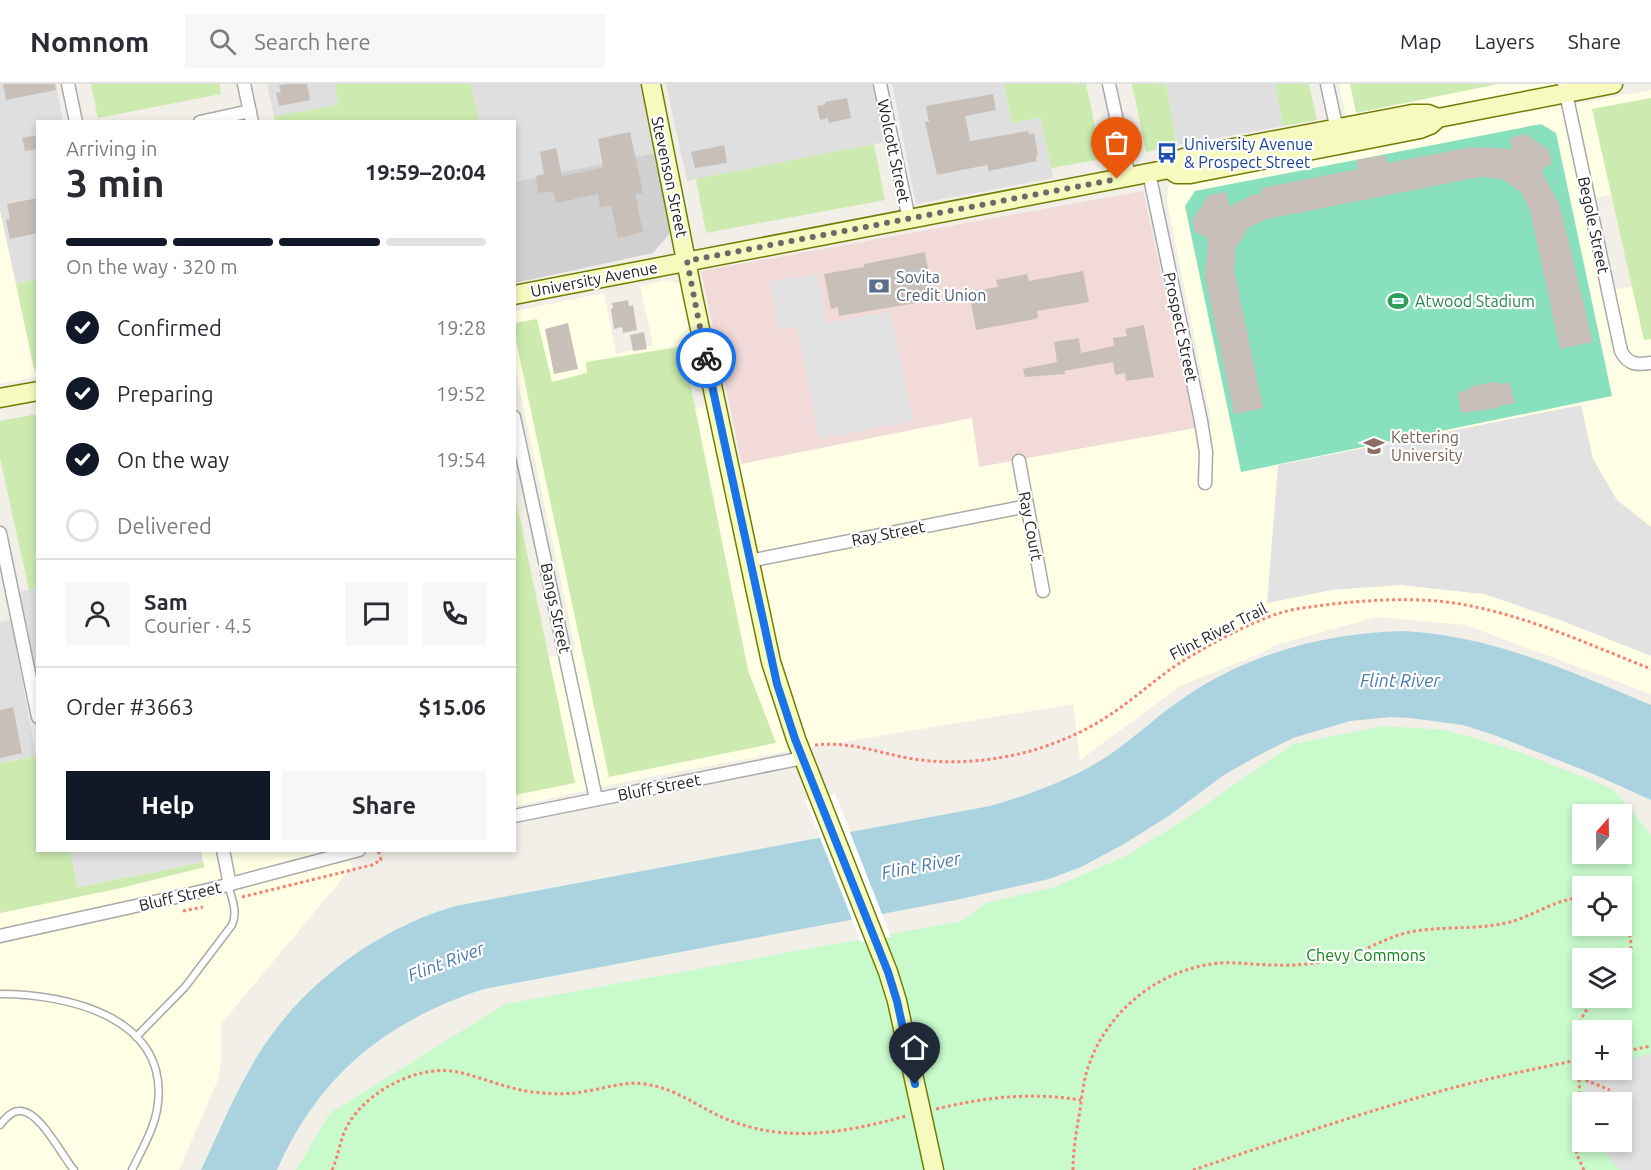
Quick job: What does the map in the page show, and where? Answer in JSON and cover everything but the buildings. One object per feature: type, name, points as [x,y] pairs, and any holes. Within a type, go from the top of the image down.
[{"type":"street","points":[[68,84],[76,120]]},
{"type":"street","points":[[217,120],[251,116],[244,84]]},
{"type":"street","name":"Stevenson Street","points":[[651,84],[749,561],[777,684],[806,752],[819,797],[876,939],[897,1001],[934,1170]]},
{"type":"street","name":"Wolcott Street","points":[[880,84],[909,219]]},
{"type":"street","points":[[1109,84],[1129,177]]},
{"type":"street","points":[[1327,84],[1338,137]]},
{"type":"street","name":"University Avenue","points":[[516,295],[1169,169],[1178,174],[1190,174],[1338,137],[1420,129],[1430,125],[1438,118],[1565,88],[1613,84]]},
{"type":"street","name":"Begole Street","points":[[1565,88],[1620,345],[1624,357],[1631,362],[1651,363]]},
{"type":"street","name":"Prospect Street","points":[[1149,173],[1201,421],[1206,452],[1205,483]]},
{"type":"street","points":[[0,398],[36,391]]},
{"type":"street","name":"Bangs Street","points":[[516,426],[596,799]]},
{"type":"street","name":"Ray Court","points":[[1019,461],[1043,591]]},
{"type":"street","name":"Ray Street","points":[[749,561],[1027,506]]},
{"type":"street","points":[[0,533],[36,707]]},
{"type":"street","name":"Bluff Street","points":[[516,816],[806,752]]},
{"type":"street","points":[[223,852],[229,885]]},
{"type":"street","name":"Bluff Street","points":[[0,936],[229,885],[352,852]]},
{"type":"lane","points":[[136,1037],[191,980],[233,922],[235,910],[229,885]]},
{"type":"lane","points":[[0,994],[45,996],[82,1005],[113,1017],[136,1037],[151,1059],[158,1091],[154,1120],[132,1170]]},
{"type":"lane","points":[[0,1125],[15,1112],[23,1111],[32,1114],[74,1170]]},
{"type":"path","name":"Flint River Trail","points":[[806,752],[827,744],[858,746],[905,757],[937,761],[985,759],[1020,753],[1063,739],[1101,721],[1171,668],[1202,649],[1256,622],[1304,607],[1366,600],[1421,599],[1482,608],[1522,620],[1651,669]]},
{"type":"path","points":[[1073,1170],[1075,1137],[1091,1058],[1109,1028],[1136,998],[1158,982],[1196,967],[1223,963],[1287,965],[1329,960],[1358,952],[1406,932],[1494,926],[1522,919],[1572,899]]},
{"type":"path","points":[[1632,1050],[1651,1046]]},
{"type":"path","points":[[1193,1170],[1307,1131],[1430,1094],[1514,1073],[1572,1062]]},
{"type":"path","points":[[332,1170],[347,1126],[365,1104],[400,1081],[440,1071],[456,1072],[513,1089],[545,1093],[581,1092],[620,1084],[643,1084],[675,1092],[734,1122],[786,1133],[810,1135],[842,1131],[911,1115]]},
{"type":"path","points":[[1580,1080],[1580,1107],[1574,1139],[1575,1150],[1584,1170]]},
{"type":"path","points":[[1585,1080],[1610,1090]]},
{"type":"path","points":[[932,1110],[1013,1095],[1034,1095],[1081,1101]]},
{"type":"shaded area","points":[[0,84],[56,84],[63,120],[36,120],[36,279],[16,284],[0,211]]},
{"type":"shaded area","points":[[267,84],[335,84],[339,105],[274,116]]},
{"type":"shaded area","points":[[471,84],[641,84],[655,153],[516,182],[516,120],[479,120]]},
{"type":"shaded area","points":[[666,84],[872,84],[885,142],[687,181]]},
{"type":"shaded area","points":[[892,84],[1004,84],[1012,123],[1041,118],[1053,178],[916,204]]},
{"type":"shaded area","points":[[1166,84],[1275,84],[1283,126],[1177,145]]},
{"type":"shaded area","name":"Kettering University","points":[[1339,84],[1555,84],[1560,107],[1651,90],[1651,187],[1584,200],[1603,293],[1651,282],[1651,694],[1466,625],[1377,617],[1275,645],[1262,653],[1180,686],[1080,760],[1073,704],[783,752],[639,779],[516,806],[516,665],[576,651],[516,373],[516,311],[604,293],[616,354],[653,345],[640,286],[666,280],[678,283],[683,288],[702,375],[612,393],[617,422],[709,406],[721,468],[972,418],[979,467],[1212,425],[1167,201],[1168,187],[1176,181],[1352,146]]},
{"type":"shaded area","points":[[655,153],[670,233],[653,253],[516,283],[516,182]]},
{"type":"shaded area","points":[[1143,191],[1195,428],[979,467],[971,418],[742,464],[701,271]]},
{"type":"shaded area","points":[[0,211],[36,377],[0,384]]},
{"type":"shaded area","points":[[817,273],[827,323],[890,311],[913,421],[819,439],[797,326],[779,330],[770,282]]},
{"type":"shaded area","points":[[1581,405],[1593,459],[1617,500],[1651,527],[1651,656],[1560,620],[1484,594],[1400,585],[1332,590],[1267,603],[1278,465]]},
{"type":"shaded area","points":[[36,588],[36,685],[18,592]]},
{"type":"shaded area","points":[[11,620],[36,756],[0,763],[0,622]]},
{"type":"shaded area","points":[[36,756],[36,852],[347,852],[352,867],[221,1024],[221,1065],[217,1082],[179,1170],[0,1170],[0,763]]},
{"type":"shaded area","points":[[70,852],[201,852],[203,862],[78,887]]},
{"type":"shaded area","points":[[1651,1054],[1651,1170],[1620,1170],[1605,1152],[1632,1152],[1632,1092],[1585,1092],[1587,1080],[1632,1080],[1632,1058]]},
{"type":"green space","points":[[91,84],[220,84],[221,94],[98,118]]},
{"type":"green space","points":[[335,84],[471,84],[479,120],[275,120],[274,116],[338,105]]},
{"type":"green space","points":[[1004,84],[1086,84],[1102,159],[1051,168],[1041,118],[1012,123]]},
{"type":"green space","points":[[1132,84],[1166,84],[1177,145],[1146,152]]},
{"type":"green space","points":[[1275,84],[1309,84],[1317,120],[1283,126]]},
{"type":"green space","points":[[1350,84],[1498,84],[1356,113]]},
{"type":"green space","points":[[1651,98],[1651,339],[1644,340],[1592,109]]},
{"type":"green space","name":"Atwood Stadium","points":[[1541,124],[1556,133],[1612,396],[1241,472],[1185,206],[1195,191]]},
{"type":"green space","points":[[874,144],[885,200],[706,233],[696,179]]},
{"type":"green space","points":[[36,279],[36,368],[34,369],[16,284]]},
{"type":"green space","points":[[537,319],[552,382],[587,373],[586,362],[678,347],[684,353],[748,670],[776,743],[609,777],[516,341],[516,323]]},
{"type":"green space","points":[[36,414],[36,588],[29,590],[0,458],[0,421]]},
{"type":"green space","points":[[516,500],[575,783],[516,795]]},
{"type":"green space","name":"Chevy Commons","points":[[1384,726],[1446,730],[1517,751],[1613,789],[1625,804],[1572,804],[1572,864],[1632,864],[1632,812],[1651,835],[1651,1170],[296,1170],[330,1113],[505,1004],[962,921],[986,903],[1055,887],[1128,855],[1185,819],[1293,744]]},
{"type":"green space","points":[[36,756],[36,852],[70,852],[78,887],[203,862],[205,867],[117,889],[0,913],[0,763]]},
{"type":"water","name":"Flint River","points":[[1404,631],[1437,634],[1500,648],[1561,668],[1651,705],[1651,800],[1591,773],[1463,725],[1391,717],[1350,721],[1293,738],[1261,754],[1224,775],[1170,815],[1124,844],[1081,867],[1049,879],[956,900],[484,989],[449,1002],[416,1017],[387,1035],[335,1079],[313,1106],[294,1136],[277,1170],[201,1170],[258,1055],[296,1005],[343,963],[369,945],[425,916],[455,906],[990,806],[1068,778],[1098,762],[1188,695],[1238,667],[1264,656],[1347,636]]},
{"type":"pier","points":[[835,794],[891,937],[861,942],[805,800]]},
{"type":"way so far","points":[[706,358],[687,261],[1117,179]]},
{"type":"place","name":"University Avenue & Prospect Street","points":[[1167,153]]},
{"type":"place","name":"Sovita Credit Union","points":[[879,286]]},
{"type":"place","name":"Atwood Stadium","points":[[1398,301]]},
{"type":"place","name":"Kettering University","points":[[1374,446]]},
{"type":"route","points":[[706,358],[753,581],[782,702],[888,972],[897,1001],[915,1084]]}]
